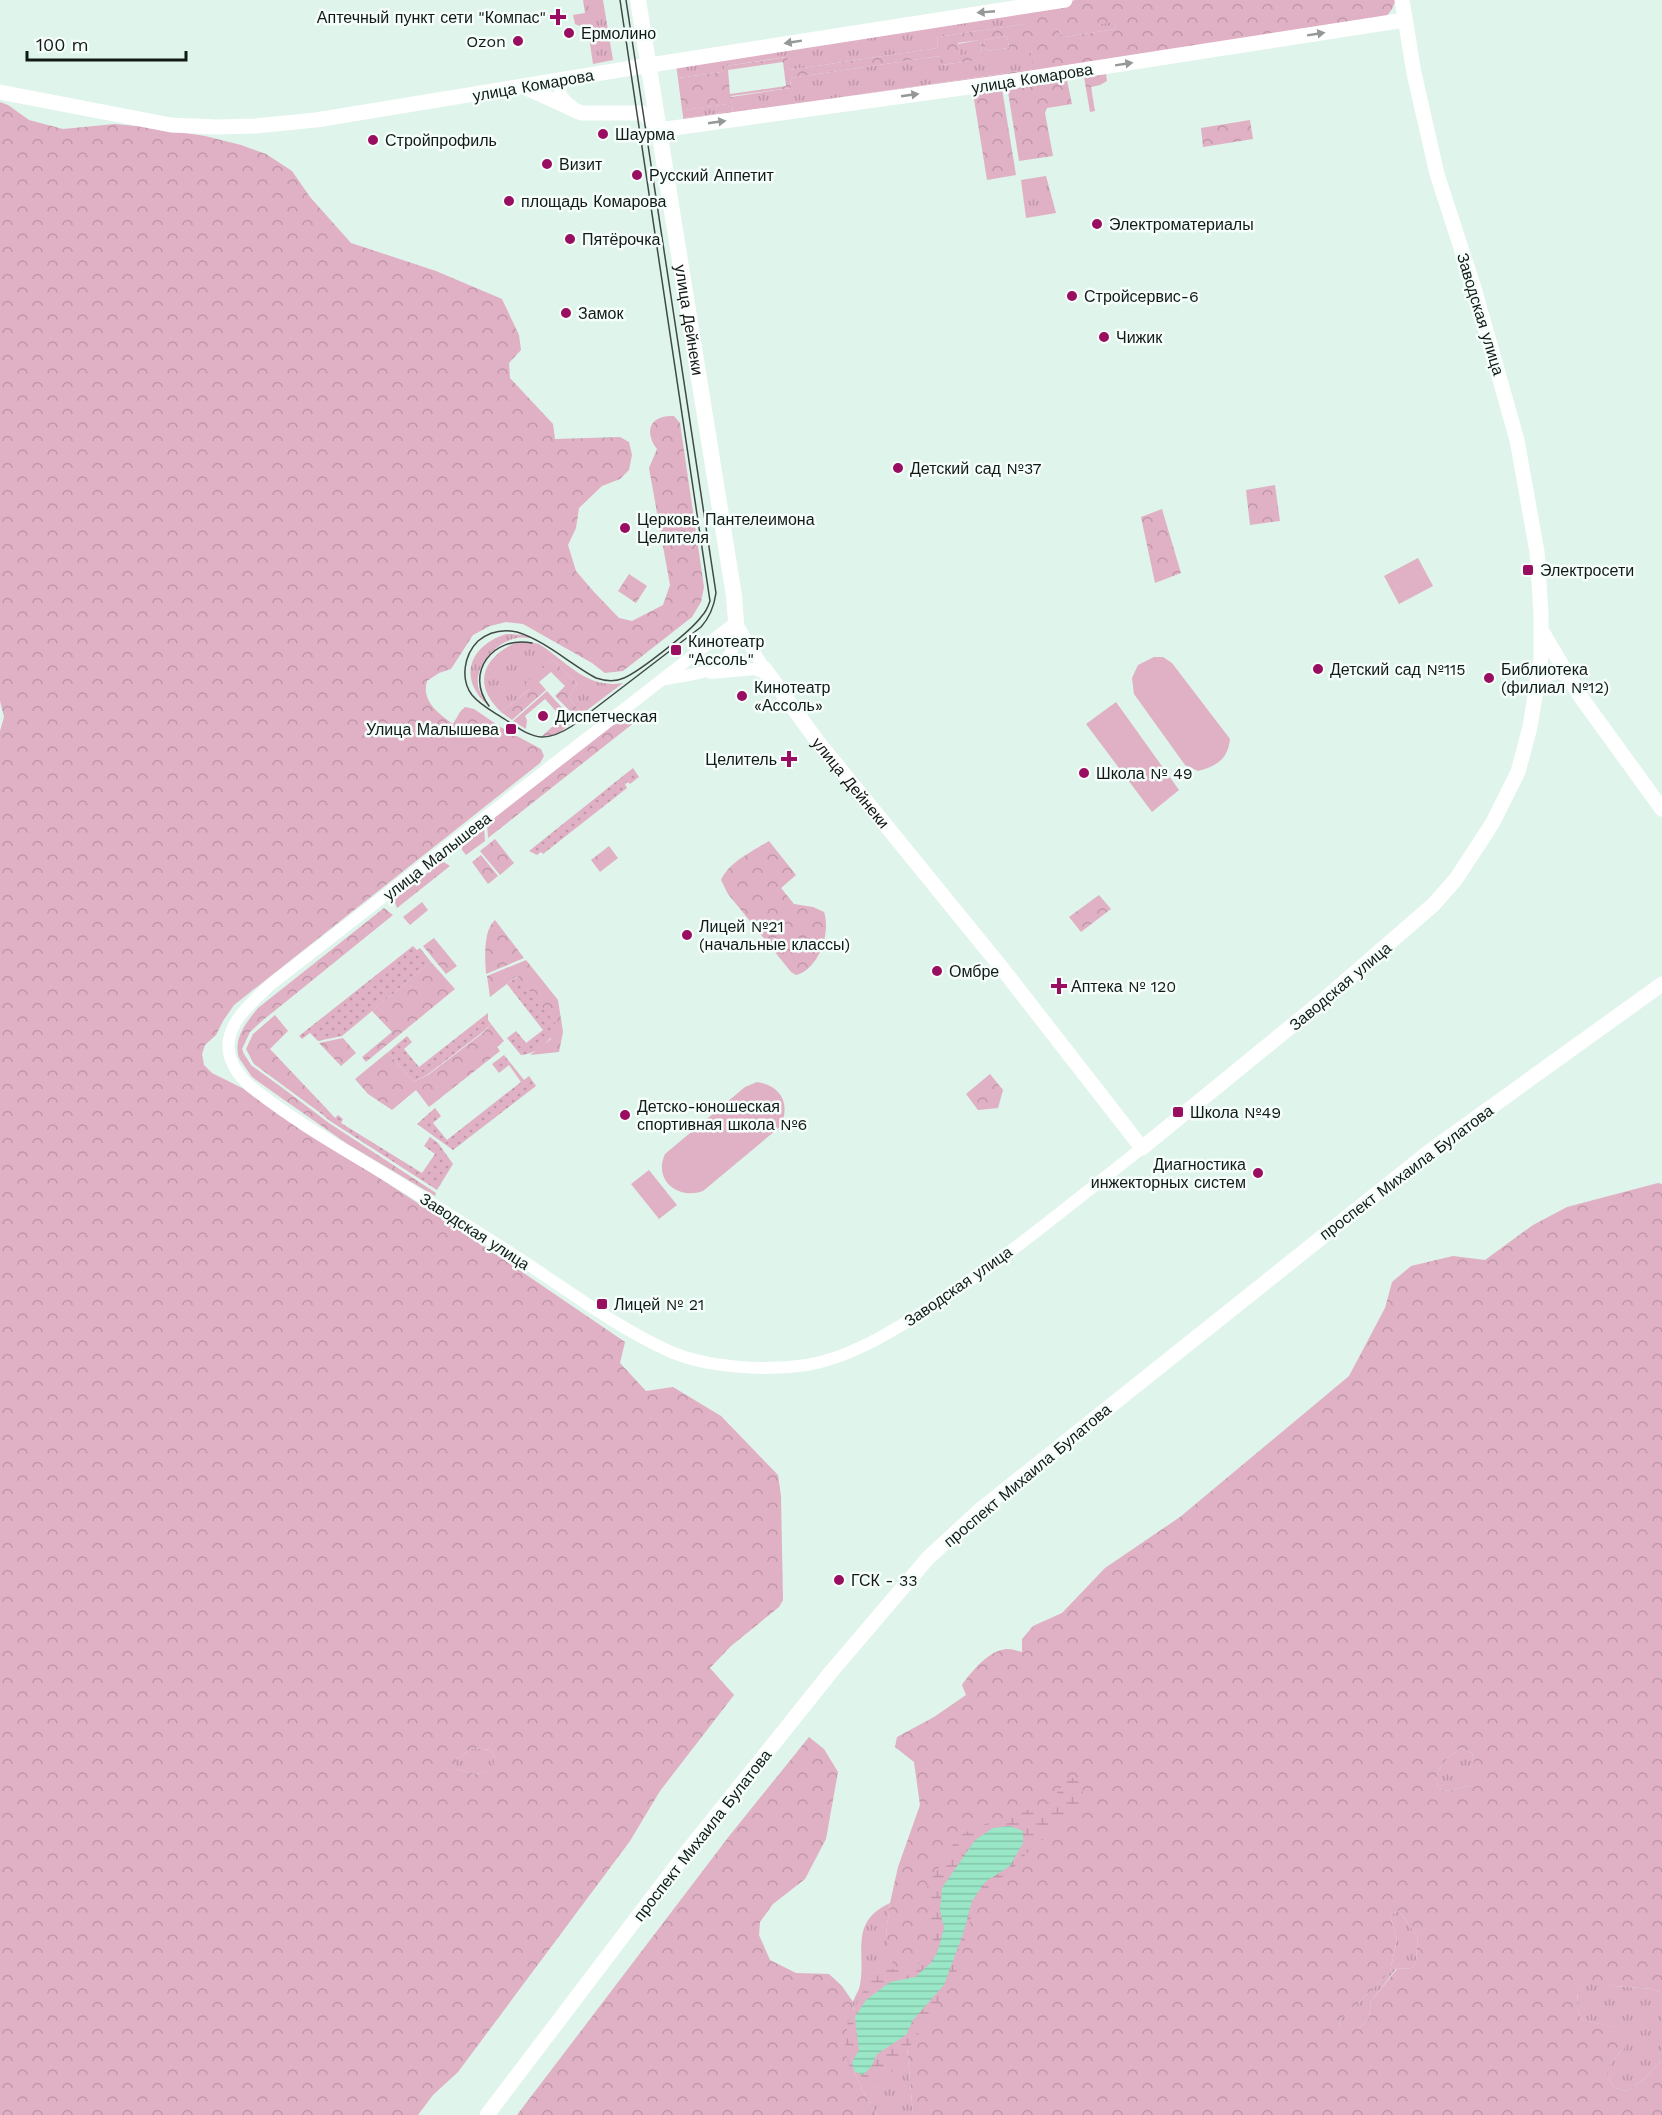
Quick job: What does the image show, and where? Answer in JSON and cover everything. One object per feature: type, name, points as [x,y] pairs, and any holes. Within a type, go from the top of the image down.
[{"type":"main road","name":"улица Дейнеки","points":[[638,0],[734,596],[736,622]]},
{"type":"street","name":"улица Комарова","points":[[0,92],[171,125],[255,126],[311,121],[1065,0]]},
{"type":"street","name":"Заводская улица","points":[[228,1046],[230,1058],[240,1078],[252,1088],[315,1131],[620,1324],[670,1352],[698,1360],[772,1368],[805,1365],[845,1354],[876,1340],[970,1280],[1231,1077],[1383,950],[1433,905],[1456,879],[1492,824],[1518,772],[1538,687],[1542,632],[1537,552],[1517,440],[1477,298],[1437,174],[1414,73],[1402,0]]},
{"type":"street","name":"улица Комарова","points":[[659,130],[1016,81],[1405,20]]},
{"type":"street","points":[[566,79],[560,88],[563,98],[569,104],[588,113]]},
{"type":"street","points":[[524,87],[579,112],[642,113],[648,116],[659,130]]},
{"type":"street","points":[[611,114],[640,106],[653,91]]},
{"type":"street","name":"улица Дейнеки","points":[[736,622],[766,672],[818,742],[1001,967],[1142,1148]]},
{"type":"street","name":"улица Малышева","points":[[663,679],[698,674],[712,670],[724,662],[733,651],[737,637],[736,622]]},
{"type":"street","name":"улица Малышева","points":[[228,1046],[236,1021],[270,985],[736,622]]},
{"type":"street","name":"Заводская улица","points":[[1542,632],[1592,713],[1662,809]]},
{"type":"street","points":[[698,674],[755,669],[766,672]]},
{"type":"street","points":[[1538,687],[1548,675],[1558,673],[1568,676]]},
{"type":"street","name":"проспект Михаила Булатова","points":[[487,2115],[686,1853],[831,1672],[928,1558],[980,1510],[1430,1151],[1662,984]]},
{"type":"green space","points":[[583,0],[603,0],[613,60],[593,64],[589,37],[585,28],[575,24],[573,15],[585,13]]},
{"type":"green space","points":[[1076,0],[1396,0],[1386,17],[684,124],[677,72],[678,78],[722,72],[726,66],[787,57],[789,70],[938,48],[937,37],[1024,24],[1023,12],[676,64]],"holes":[[[1115,22],[1116,29],[1064,37],[1059,31]],[[1007,36],[1009,48],[986,51],[984,40]],[[980,40],[982,52],[960,55],[958,43]],[[1031,53],[1033,69],[733,113],[731,96],[791,88],[790,78],[940,56],[941,65]],[[783,62],[786,86],[730,94],[728,70]],[[728,104],[729,112],[684,118],[684,110]]]},
{"type":"green space","points":[[1023,11],[1025,24],[937,37],[938,48],[789,70],[786,57],[726,66],[722,72],[678,78],[676,65]]},
{"type":"green space","points":[[1115,21],[1116,29],[1064,37],[1059,30]]},
{"type":"green space","points":[[1007,36],[1009,48],[986,51],[984,40]]},
{"type":"green space","points":[[980,40],[982,52],[960,56],[958,44]]},
{"type":"green space","points":[[1031,52],[1034,69],[733,113],[731,97],[791,88],[790,78],[940,56],[942,65]]},
{"type":"green space","points":[[1106,74],[1107,81],[1091,87],[1095,111],[1090,112],[1084,77]]},
{"type":"green space","points":[[1067,80],[1072,104],[1047,108],[1045,113],[1053,156],[1019,161],[1008,92],[1010,87]]},
{"type":"green space","points":[[1002,89],[1016,175],[987,180],[973,93]]},
{"type":"green space","points":[[718,92],[719,100],[692,104],[691,96]]},
{"type":"green space","points":[[0,102],[29,120],[63,129],[115,124],[147,127],[205,136],[266,154],[292,171],[310,197],[351,243],[436,271],[502,299],[519,335],[521,350],[509,363],[510,378],[553,424],[555,439],[620,437],[629,442],[632,455],[629,470],[620,479],[602,486],[579,508],[576,528],[568,545],[576,571],[619,618],[632,621],[663,605],[670,585],[649,468],[657,449],[650,430],[655,421],[666,416],[674,416],[680,423],[704,587],[701,602],[692,617],[623,671],[605,673],[592,663],[523,624],[506,622],[490,626],[473,635],[451,669],[427,681],[426,695],[432,706],[453,724],[465,707],[474,709],[502,728],[541,749],[544,756],[540,763],[234,1005],[216,1035],[205,1045],[202,1054],[204,1065],[212,1073],[242,1088],[625,1342],[620,1363],[646,1391],[673,1387],[721,1416],[778,1475],[781,1496],[783,1600],[779,1607],[731,1646],[710,1668],[734,1695],[660,1791],[630,1841],[458,2072],[433,2095],[418,2115],[0,2115],[0,731],[4,717],[0,701]],"holes":[[[473,1748],[491,1750],[495,1759],[492,1769],[479,1774],[456,1769],[456,1759]]]},
{"type":"green space","points":[[728,104],[730,112],[684,118],[683,110]]},
{"type":"green space","points":[[1250,120],[1253,139],[1203,147],[1201,128]]},
{"type":"green space","points":[[1046,176],[1056,213],[1026,218],[1021,180]]},
{"type":"green space","points":[[1275,485],[1280,521],[1250,525],[1246,490]]},
{"type":"green space","points":[[1162,509],[1181,573],[1155,583],[1141,517]]},
{"type":"green space","points":[[1418,558],[1433,586],[1399,604],[1384,576]]},
{"type":"green space","points":[[629,574],[647,586],[636,603],[618,591]]},
{"type":"green space","points":[[506,634],[531,638],[517,638],[502,644],[484,662],[480,669],[478,685],[489,706],[479,696],[473,685],[472,664],[483,647],[493,639]]},
{"type":"green space","points":[[517,642],[539,644],[578,673],[598,682],[623,683],[582,714],[569,698],[577,683],[553,660],[526,684],[531,688],[501,712],[486,692],[485,672],[496,656]]},
{"type":"green space","points":[[1154,657],[1163,657],[1172,663],[1230,739],[1224,757],[1211,767],[1198,771],[1185,765],[1134,694],[1132,678],[1138,665]]},
{"type":"green space","points":[[553,660],[577,683],[569,698],[582,714],[577,718],[555,696],[565,686],[551,672],[539,682],[546,690],[512,720],[501,712],[530,689],[526,683]]},
{"type":"green space","points":[[547,691],[574,721],[559,733],[546,737],[542,736],[562,718],[545,699],[525,716],[526,729],[513,721]]},
{"type":"green space","points":[[1116,702],[1179,790],[1152,812],[1086,724]]},
{"type":"green space","points":[[628,712],[635,722],[488,838],[487,823]]},
{"type":"green space","points":[[633,768],[639,777],[630,784],[628,782],[625,784],[627,788],[543,854],[541,852],[537,855],[529,851]]},
{"type":"green space","points":[[484,826],[485,841],[466,855],[462,850],[462,844]]},
{"type":"green space","points":[[495,839],[514,863],[500,875],[480,851]]},
{"type":"green space","points":[[769,841],[796,875],[781,888],[794,904],[813,907],[824,912],[826,920],[824,940],[817,958],[811,966],[796,975],[791,972],[728,894],[721,880],[735,862]]},
{"type":"green space","points":[[609,846],[618,858],[600,872],[591,860]]},
{"type":"green space","points":[[481,855],[498,876],[488,884],[472,862]]},
{"type":"green space","points":[[442,861],[450,866],[397,908],[394,900]]},
{"type":"green space","points":[[1099,895],[1111,909],[1081,932],[1069,917]]},
{"type":"green space","points":[[422,902],[428,910],[410,925],[403,917]]},
{"type":"green space","points":[[384,908],[393,915],[250,1032],[242,1049],[244,1054],[239,1058],[239,1037],[258,1008]]},
{"type":"green space","points":[[495,920],[524,958],[486,974],[485,953],[488,931]]},
{"type":"green space","points":[[434,938],[457,966],[446,974],[423,946]]},
{"type":"green space","points":[[413,946],[417,950],[420,948],[431,962],[342,1036],[318,1041],[310,1033],[302,1039],[299,1036]]},
{"type":"green space","points":[[526,960],[558,1000],[563,1032],[559,1052],[530,1055],[551,1039],[517,976],[490,997],[487,976]]},
{"type":"green space","points":[[431,962],[455,989],[366,1062],[362,1057],[392,1032],[372,1011]]},
{"type":"green space","points":[[518,976],[558,1027],[542,1046],[521,1055],[507,1038],[516,1031],[526,1043],[543,1030],[507,984]]},
{"type":"green space","points":[[488,1013],[488,1020],[491,1024],[484,1031],[427,1075],[413,1082],[388,1052],[407,1036],[412,1042],[404,1049],[419,1067]]},
{"type":"green space","points":[[275,1015],[288,1031],[270,1049],[324,1106],[319,1112],[254,1064],[246,1049],[253,1034]]},
{"type":"green space","points":[[491,1024],[504,1041],[497,1047],[500,1051],[429,1107],[416,1090],[392,1110],[368,1094],[355,1079],[388,1052],[413,1082],[428,1075],[484,1032]]},
{"type":"green space","points":[[343,1038],[356,1053],[341,1066],[319,1043]]},
{"type":"green space","points":[[244,1054],[251,1065],[284,1089],[280,1097],[252,1077],[239,1058]]},
{"type":"green space","points":[[504,1055],[524,1080],[529,1076],[536,1086],[453,1150],[417,1124],[435,1108],[441,1116],[433,1123],[447,1140],[521,1082],[509,1065],[499,1073],[492,1064]]},
{"type":"green space","points":[[990,1074],[1003,1090],[998,1108],[978,1110],[966,1094]]},
{"type":"green space","points":[[757,1082],[773,1087],[782,1097],[785,1110],[781,1126],[703,1191],[685,1193],[670,1186],[662,1172],[665,1154],[745,1087]]},
{"type":"green space","points":[[284,1089],[329,1123],[436,1193],[435,1196],[346,1143],[280,1097]]},
{"type":"green space","points":[[324,1106],[335,1118],[338,1115],[343,1119],[341,1123],[422,1173],[435,1154],[424,1146],[430,1137],[438,1143],[453,1164],[437,1190],[330,1121],[319,1112]]},
{"type":"green space","points":[[649,1170],[677,1205],[659,1219],[631,1184]]},
{"type":"green space","points":[[1658,1183],[1662,1184],[1662,1993],[1653,1989],[1614,1986],[1589,1981],[1578,1989],[1577,2008],[1581,2019],[1617,2028],[1623,2037],[1624,2048],[1608,2066],[1608,2078],[1615,2088],[1626,2091],[1644,2079],[1662,2060],[1662,2115],[913,2115],[906,2035],[913,2020],[944,1985],[963,1934],[972,1901],[985,1882],[1010,1866],[1023,1843],[1023,1831],[1011,1828],[991,1830],[982,1835],[967,1850],[942,1888],[940,1898],[943,1929],[936,1955],[920,1973],[904,1979],[893,1965],[886,1933],[898,1867],[920,1805],[914,1762],[895,1747],[897,1737],[934,1717],[966,1695],[962,1685],[987,1657],[1007,1649],[1022,1652],[1022,1639],[1033,1626],[1062,1613],[1105,1568],[1180,1517],[1349,1376],[1385,1308],[1392,1282],[1411,1266],[1453,1256],[1485,1260],[1533,1225],[1567,1207]],"holes":[[[1460,1748],[1472,1753],[1474,1761],[1470,1768],[1470,1785],[1447,1791],[1439,1789],[1437,1782],[1439,1771]],[[1399,1911],[1418,1937],[1416,1961],[1412,1968],[1397,1969],[1371,2001],[1369,2018],[1364,2024],[1357,2029],[1341,2029],[1339,2021],[1390,1972],[1397,1939],[1390,1915]]]},
{"type":"green space","points":[[809,1737],[824,1749],[838,1772],[826,1839],[805,1879],[773,1904],[760,1922],[759,1935],[770,1960],[796,1973],[829,1974],[842,1986],[853,2002],[854,2071],[877,2115],[517,2115],[730,1835]]},
{"type":"green space","points":[[473,1748],[491,1750],[495,1759],[493,1769],[479,1774],[456,1769],[456,1759]]},
{"type":"green space","points":[[1460,1748],[1472,1753],[1474,1761],[1470,1768],[1470,1785],[1447,1791],[1439,1789],[1437,1776],[1439,1771]]},
{"type":"green space","points":[[1072,1778],[1078,1780],[1083,1791],[1076,1809],[981,1895],[974,1906],[953,1984],[892,2072],[871,2082],[866,2080],[849,2066],[845,2049],[848,2020],[872,1975],[883,1969],[908,1969],[918,1964],[930,1952],[933,1939],[927,1886],[957,1838],[973,1828],[1046,1804]]},
{"type":"green space","points":[[890,1903],[886,1934],[904,1979],[855,2017],[853,2003],[860,1985],[864,1928],[877,1911]]},
{"type":"green space","points":[[1399,1911],[1418,1937],[1416,1961],[1412,1968],[1396,1969],[1371,2001],[1369,2018],[1364,2024],[1357,2029],[1341,2029],[1339,2021],[1390,1972],[1397,1939],[1390,1915]]},
{"type":"green space","points":[[1589,1980],[1614,1986],[1653,1989],[1662,1993],[1662,2060],[1644,2079],[1626,2091],[1615,2088],[1608,2078],[1608,2066],[1624,2048],[1616,2028],[1581,2019],[1577,2008],[1578,1989]]},
{"type":"green space","points":[[906,2035],[913,2115],[877,2115],[854,2071]]},
{"type":"shaded area","points":[[1010,1826],[1023,1831],[1023,1843],[1010,1866],[985,1882],[972,1901],[963,1934],[944,1985],[913,2020],[906,2035],[877,2054],[871,2067],[863,2075],[854,2071],[852,2062],[859,2050],[855,2017],[866,2000],[890,1982],[915,1977],[932,1962],[944,1928],[940,1910],[942,1888],[975,1840],[993,1828]]},
{"type":"tram line","points":[[620,0],[710,601],[703,615],[676,641],[641,667],[617,680],[596,678],[538,641],[517,632],[496,632],[478,641],[469,653],[465,667],[468,689],[484,706],[532,735],[542,737],[558,734],[572,726],[701,627],[711,612],[716,593],[626,0]]},
{"type":"tram line","points":[[489,706],[482,693],[480,681],[481,669],[486,659],[505,645],[518,642],[532,643]]},
{"type":"place","name":"Аптечный пункт сети \"Компас\"","points":[[558,17]]},
{"type":"place","name":"Ермолино","points":[[569,33]]},
{"type":"place","name":"Ozon","points":[[518,41]]},
{"type":"place","name":"Шаурма","points":[[603,134]]},
{"type":"place","name":"Стройпрофиль","points":[[373,140]]},
{"type":"place","name":"Визит","points":[[547,164]]},
{"type":"place","name":"Русский Аппетит","points":[[637,175]]},
{"type":"place","name":"площадь Комарова","points":[[509,201]]},
{"type":"place","name":"Электроматериалы","points":[[1097,224]]},
{"type":"place","name":"Пятёрочка","points":[[570,239]]},
{"type":"place","name":"Стройсервис-6","points":[[1072,296]]},
{"type":"place","name":"Замок","points":[[566,313]]},
{"type":"place","name":"Чижик","points":[[1104,337]]},
{"type":"place","name":"Детский сад №37","points":[[898,468]]},
{"type":"place","name":"Церковь Пантелеимона Целителя","points":[[625,528]]},
{"type":"place","name":"Электросети","points":[[1528,570]]},
{"type":"place","name":"Кинотеатр \"Ассоль\"","points":[[676,650]]},
{"type":"place","name":"Детский сад №115","points":[[1318,669]]},
{"type":"place","name":"Библиотека (филиал №12)","points":[[1489,678]]},
{"type":"place","name":"Кинотеатр «Ассоль»","points":[[742,696]]},
{"type":"place","name":"Диспетческая","points":[[543,716]]},
{"type":"place","name":"Улица Малышева","points":[[511,729]]},
{"type":"place","name":"Целитель","points":[[789,759]]},
{"type":"place","name":"Школа № 49","points":[[1084,773]]},
{"type":"place","name":"Лицей №21 (начальные классы)","points":[[687,935]]},
{"type":"place","name":"Омбре","points":[[937,971]]},
{"type":"place","name":"Аптека № 120","points":[[1059,986]]},
{"type":"place","name":"Школа №49","points":[[1178,1112]]},
{"type":"place","name":"Детско-юношеская спортивная школа №6","points":[[625,1115]]},
{"type":"place","name":"Диагностика инжекторных систем","points":[[1258,1173]]},
{"type":"place","name":"Лицей № 21","points":[[602,1304]]},
{"type":"place","name":"ГСК - 33","points":[[839,1580]]}]
